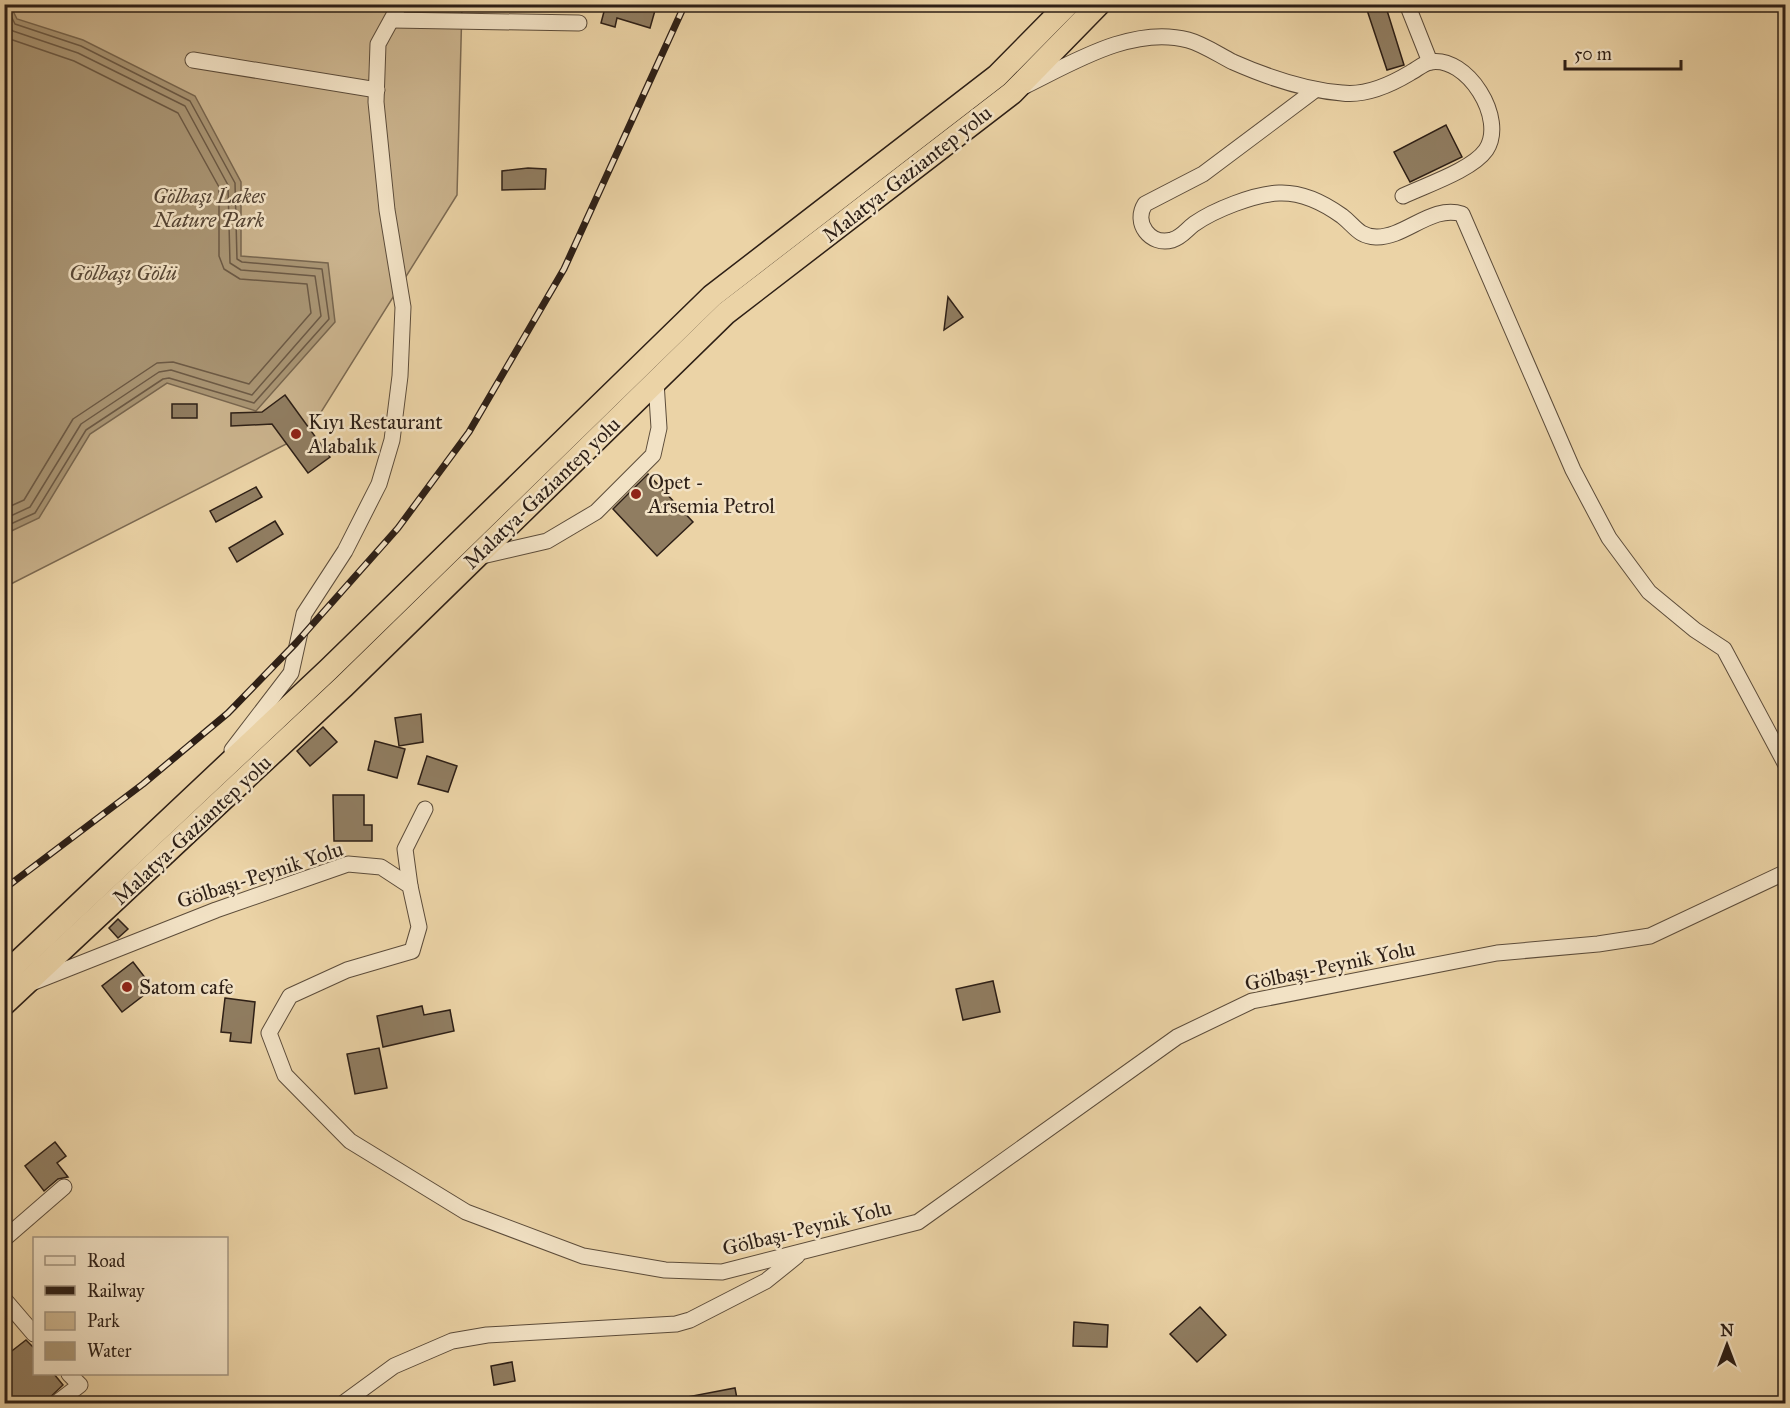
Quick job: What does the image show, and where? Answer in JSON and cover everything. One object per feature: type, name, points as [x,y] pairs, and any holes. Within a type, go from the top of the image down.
[{"type":"highway","name":"Malatya-Gaziantep yolu","points":[[4,1004],[13,974],[712,296],[997,76],[1068,4]]},
{"type":"highway","name":"Malatya-Gaziantep yolu","points":[[13,974],[475,558],[726,313],[1012,93],[1099,8]]},
{"type":"street","points":[[203,788],[291,673],[304,614],[345,551],[379,484],[392,440],[400,376],[403,308],[387,210],[377,90],[378,44],[400,4]]},
{"type":"street","points":[[1407,4],[1430,62]]},
{"type":"street","points":[[392,20],[579,24]]},
{"type":"street","points":[[1012,93],[1104,47],[1158,38],[1188,40],[1244,67],[1315,90],[1346,94],[1386,87],[1430,62],[1455,66],[1475,83],[1487,104],[1492,127],[1486,149],[1466,166],[1403,196]]},
{"type":"street","points":[[193,60],[377,90]]},
{"type":"street","points":[[1315,90],[1203,174],[1145,204],[1141,211],[1142,228],[1151,237],[1169,240],[1182,236],[1192,225],[1214,212],[1278,193],[1308,196],[1343,217],[1358,233],[1377,237],[1408,228],[1438,214],[1453,211],[1462,214],[1573,471],[1609,538],[1648,592],[1695,630],[1724,649],[1785,765]]},
{"type":"street","points":[[475,558],[547,541],[596,512],[653,455],[659,428],[656,382]]},
{"type":"street","points":[[411,886],[405,849],[425,809]]},
{"type":"street","name":"Gölbaşı-Peynik Yolu","points":[[13,974],[216,910],[348,864],[381,867],[411,886],[419,927],[412,951],[347,970],[290,996],[269,1033],[285,1075],[350,1141],[466,1212],[583,1256],[665,1270],[722,1272],[918,1222],[1177,1037],[1252,1001],[1497,953],[1598,944],[1650,936],[1785,872]]},
{"type":"street","points":[[4,1239],[64,1187]]},
{"type":"street","points":[[342,1404],[394,1365],[452,1341],[487,1335],[676,1324],[690,1320],[766,1281],[804,1251]]},
{"type":"street","points":[[4,1299],[33,1333]]},
{"type":"street","points":[[55,1404],[80,1385],[70,1375]]},
{"type":"green space","name":"Gölbaşı Lakes Nature Park","points":[[5,5],[462,5],[457,195],[308,433],[5,587]]},
{"type":"water","name":"Gölbaşı Gölü","points":[[4,5],[10,5],[17,19],[83,40],[195,96],[241,182],[241,256],[328,263],[335,322],[256,411],[167,383],[90,434],[39,518],[5,534]]},
{"type":"building","points":[[606,4],[648,4],[656,7],[650,28],[617,18],[615,27],[601,23]]},
{"type":"building","points":[[1365,4],[1385,4],[1404,65],[1387,70]]},
{"type":"building","points":[[1446,125],[1462,157],[1410,182],[1394,152]]},
{"type":"building","points":[[528,168],[546,169],[545,189],[502,190],[502,171]]},
{"type":"building","points":[[948,297],[963,317],[944,330]]},
{"type":"building","points":[[285,395],[330,457],[308,473],[272,424],[231,426],[231,413],[262,412]]},
{"type":"building","points":[[172,404],[197,404],[197,418],[172,418]]},
{"type":"building","points":[[648,474],[693,522],[657,556],[613,509]]},
{"type":"building","points":[[256,487],[262,497],[216,522],[210,511]]},
{"type":"building","points":[[275,521],[283,534],[237,562],[229,548]]},
{"type":"building","points":[[421,714],[423,742],[399,746],[395,718]]},
{"type":"building","points":[[323,727],[337,742],[310,766],[297,751]]},
{"type":"building","points":[[375,741],[405,749],[397,778],[368,770]]},
{"type":"building","points":[[427,756],[457,766],[448,792],[418,784]]},
{"type":"building","points":[[333,795],[364,795],[364,825],[372,825],[372,841],[334,841]]},
{"type":"building","points":[[118,919],[128,929],[118,938],[109,928]]},
{"type":"building","points":[[133,962],[153,988],[122,1012],[102,986]]},
{"type":"building","points":[[993,981],[1000,1012],[963,1020],[956,989]]},
{"type":"building","points":[[225,998],[255,1002],[251,1043],[230,1041],[231,1033],[221,1032]]},
{"type":"building","points":[[422,1006],[424,1015],[450,1010],[454,1031],[383,1047],[377,1016]]},
{"type":"building","points":[[379,1048],[387,1088],[355,1094],[347,1054]]},
{"type":"building","points":[[55,1142],[66,1156],[57,1163],[68,1177],[58,1179],[44,1191],[25,1166]]},
{"type":"building","points":[[1200,1307],[1226,1335],[1197,1362],[1170,1334]]},
{"type":"building","points":[[1074,1322],[1108,1325],[1107,1347],[1073,1346]]},
{"type":"building","points":[[26,1340],[33,1347],[33,1375],[55,1375],[63,1385],[43,1404],[4,1404],[4,1357]]},
{"type":"building","points":[[512,1362],[515,1381],[494,1385],[491,1366]]},
{"type":"building","points":[[735,1388],[738,1404],[688,1404],[687,1397]]},
{"type":"railway","points":[[4,889],[143,784],[228,713],[296,643],[398,528],[469,432],[564,269],[685,4]]},
{"type":"place","name":"Kıyı Restaurant Alabalık","points":[[296,434]]},
{"type":"place","name":"Opet - Arsemia Petrol","points":[[636,494]]},
{"type":"place","name":"Satom cafe","points":[[127,987]]}]
